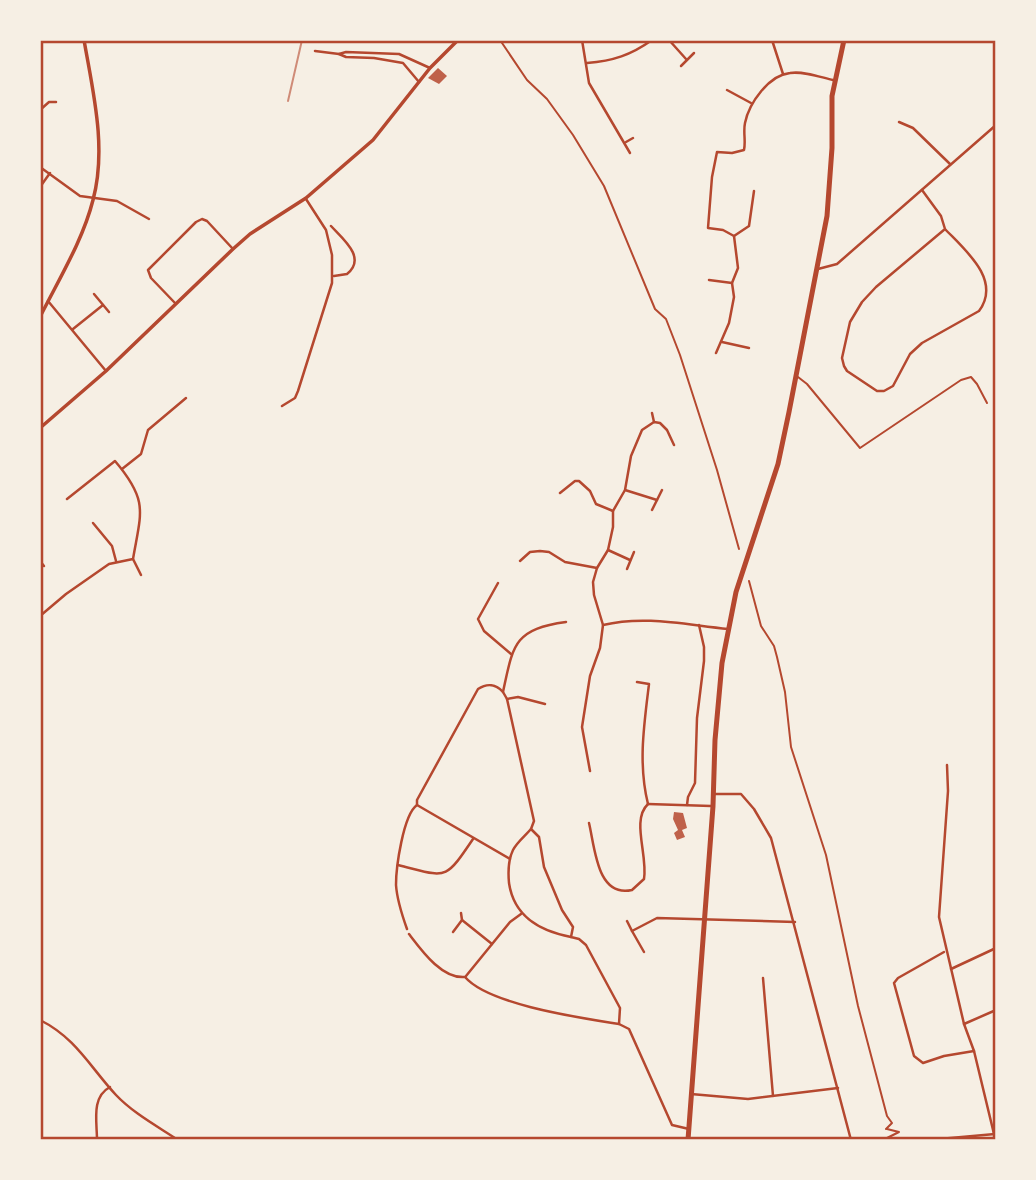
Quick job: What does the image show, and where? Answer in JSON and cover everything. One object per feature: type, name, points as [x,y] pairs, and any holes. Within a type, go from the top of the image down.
[{"type":"highway","points":[[688,1140],[714,794],[718,697],[727,629],[737,588],[779,457],[818,268],[829,200],[834,80],[844,40]]},
{"type":"street","points":[[40,317],[89,215],[98,174],[98,124],[84,40]]},
{"type":"street","points":[[40,428],[106,371],[233,249],[256,230],[306,198],[373,140],[430,68],[458,40]]},
{"type":"street","points":[[582,40],[589,83],[631,153]]},
{"type":"street","points":[[586,63],[615,60],[652,40]]},
{"type":"street","points":[[669,40],[686,60]]},
{"type":"street","points":[[772,40],[783,74]]},
{"type":"street","points":[[315,51],[403,63],[419,82]]},
{"type":"street","points":[[339,54],[399,54],[430,68]]},
{"type":"street","points":[[681,66],[694,54]]},
{"type":"street","points":[[734,236],[723,230],[708,228],[717,152],[732,153],[744,150],[745,124],[752,104],[765,87],[783,74],[793,72],[834,80]]},
{"type":"street","points":[[727,90],[752,104]]},
{"type":"street","points":[[40,110],[49,102],[56,102]]},
{"type":"street","points":[[899,122],[913,128],[950,164]]},
{"type":"street","points":[[818,268],[837,264],[996,125]]},
{"type":"street","points":[[626,142],[633,138]]},
{"type":"street","points":[[40,167],[80,196],[117,201],[149,219]]},
{"type":"street","points":[[40,187],[50,173]]},
{"type":"street","points":[[922,190],[941,216],[945,229],[982,271],[988,294],[979,311],[922,343],[910,354],[893,386],[877,391],[847,371],[844,366],[842,358],[850,322],[862,302],[876,287],[945,229]]},
{"type":"street","points":[[734,236],[749,226],[754,191]]},
{"type":"street","points":[[282,406],[295,398],[298,391],[332,276],[332,255],[326,230],[306,198]]},
{"type":"street","points":[[175,303],[150,278],[148,270],[196,222],[202,219],[207,221],[233,249]]},
{"type":"street","points":[[331,226],[351,247],[355,260],[352,271],[332,276]]},
{"type":"street","points":[[716,354],[732,310],[732,283],[738,268],[734,236]]},
{"type":"street","points":[[709,280],[732,283]]},
{"type":"street","points":[[94,294],[109,312]]},
{"type":"street","points":[[48,301],[106,371]]},
{"type":"street","points":[[72,330],[103,305]]},
{"type":"street","points":[[722,342],[750,348]]},
{"type":"street","points":[[122,469],[141,454],[148,430],[186,398]]},
{"type":"street","points":[[652,413],[653,422]]},
{"type":"street","points":[[590,771],[582,727],[590,676],[600,648],[603,625],[593,582],[597,568],[608,550],[613,511],[625,490],[631,456],[642,430],[653,422],[660,423],[667,430],[674,445]]},
{"type":"street","points":[[67,499],[116,461],[140,498],[141,514],[133,559],[141,575]]},
{"type":"street","points":[[560,493],[575,481],[579,481],[590,491],[596,504],[613,511]]},
{"type":"street","points":[[625,490],[657,500]]},
{"type":"street","points":[[652,510],[663,490]]},
{"type":"street","points":[[93,523],[112,546],[116,562]]},
{"type":"street","points":[[535,544],[535,551]]},
{"type":"street","points":[[608,550],[630,560]]},
{"type":"street","points":[[520,561],[530,552],[550,552],[565,562],[597,568]]},
{"type":"street","points":[[627,569],[634,552]]},
{"type":"street","points":[[40,616],[109,564],[133,559]]},
{"type":"street","points":[[40,561],[44,566]]},
{"type":"street","points":[[498,583],[478,619],[484,631],[511,654]]},
{"type":"street","points":[[603,625],[648,620],[727,629]]},
{"type":"street","points":[[503,692],[516,643],[527,633],[544,625],[566,622]]},
{"type":"street","points":[[687,805],[695,783],[697,718],[705,661],[699,625]]},
{"type":"street","points":[[637,682],[649,684],[642,738],[644,787],[648,804]]},
{"type":"street","points":[[407,929],[396,885],[398,864],[411,813],[436,761],[478,688],[490,685],[498,687],[507,699],[534,821],[510,859],[509,886],[521,914],[547,931],[579,939],[586,945],[620,1008],[619,1024]]},
{"type":"street","points":[[507,699],[518,697],[545,704]]},
{"type":"street","points":[[928,1140],[995,1134],[974,1051],[964,1024],[939,916],[948,791],[947,765]]},
{"type":"street","points":[[714,794],[741,794],[765,826],[776,851],[851,1140]]},
{"type":"street","points":[[589,823],[607,884],[618,891],[632,890],[644,879],[645,856],[639,821],[641,810],[648,804],[713,806]]},
{"type":"street","points":[[417,805],[510,859]]},
{"type":"street","points":[[531,829],[539,837],[544,867],[562,910],[573,927],[571,937]]},
{"type":"street","points":[[398,864],[430,873],[443,873],[454,867],[473,839]]},
{"type":"street","points":[[461,913],[462,920],[492,944]]},
{"type":"street","points":[[409,934],[442,969],[458,978],[465,977],[510,922],[521,914]]},
{"type":"street","points":[[632,930],[657,918],[795,922]]},
{"type":"street","points":[[453,932],[462,920]]},
{"type":"street","points":[[627,921],[644,952]]},
{"type":"street","points":[[950,969],[996,948]]},
{"type":"street","points":[[946,951],[895,980],[899,1003],[914,1056],[923,1063],[974,1051]]},
{"type":"street","points":[[465,977],[481,989],[528,1006],[629,1028],[672,1125],[688,1129]]},
{"type":"street","points":[[764,978],[773,1096]]},
{"type":"street","points":[[964,1024],[996,1010]]},
{"type":"street","points":[[40,1020],[55,1027],[84,1053],[126,1105],[177,1140]]},
{"type":"street","points":[[97,1140],[97,1102],[99,1096],[110,1087]]},
{"type":"street","points":[[691,1094],[748,1099],[839,1088]]},
{"type":"lane","points":[[796,375],[807,384],[860,448],[961,380],[971,377],[988,403]]},
{"type":"path","points":[[500,40],[527,80],[547,99],[573,135],[610,199],[656,309],[666,319],[680,355],[739,549]]},
{"type":"path","points":[[749,581],[761,626],[774,646],[777,657],[785,692],[791,747],[826,855],[858,1006],[887,1116],[892,1124],[886,1129],[899,1131],[883,1140]]},
{"type":"building","points":[[438,68],[447,76],[439,84],[428,78]]},
{"type":"building","points":[[674,812],[683,813],[687,828],[682,830],[685,837],[677,840],[674,833],[678,830],[673,819]]},
{"type":"railway","points":[[288,101],[302,40]]}]
